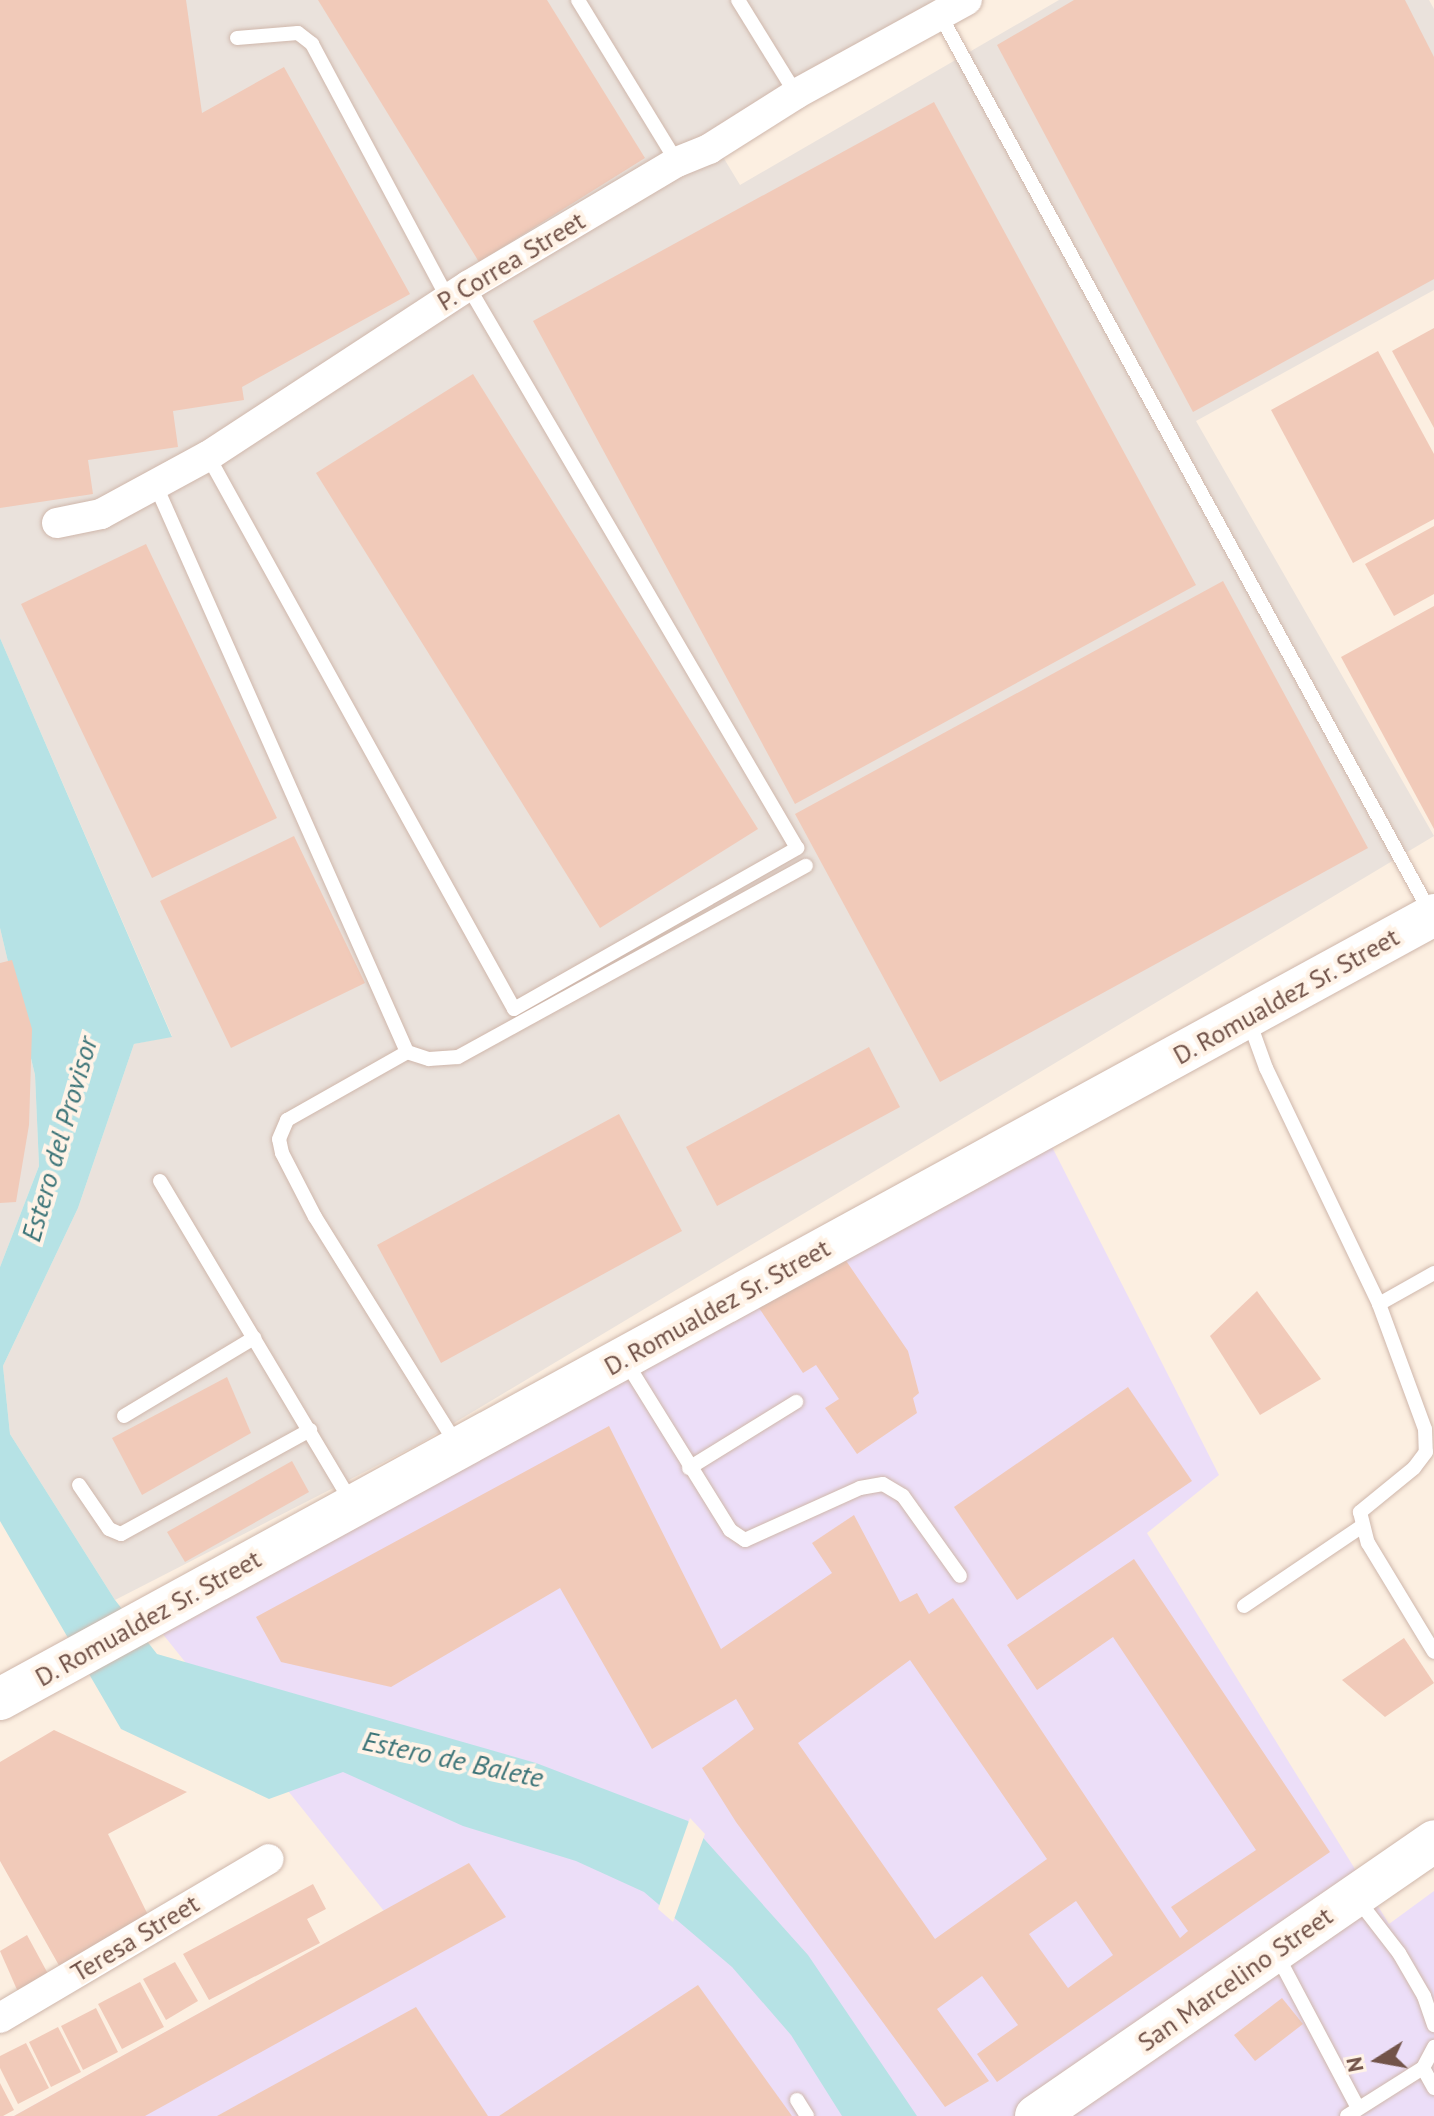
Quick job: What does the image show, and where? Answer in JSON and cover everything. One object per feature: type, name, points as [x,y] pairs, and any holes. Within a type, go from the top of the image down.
[{"type":"main road","name":"D. Romualdez Sr. Street","points":[[7,1694],[1433,916]]},
{"type":"main road","name":"San Marcelino Street","points":[[1036,2116],[1434,1841]]},
{"type":"street","name":"P. Correa Street","points":[[57,523],[101,514],[156,486],[208,456],[458,292],[677,162],[709,149],[796,94],[967,0]]},
{"type":"street","name":"Teresa Street","points":[[0,2018],[269,1859]]},
{"type":"lane","points":[[578,0],[677,162]]},
{"type":"lane","points":[[738,0],[796,94]]},
{"type":"lane","points":[[940,15],[1433,916]]},
{"type":"lane","points":[[208,456],[514,1009],[797,848],[458,292],[312,44],[298,33],[237,38]]},
{"type":"lane","points":[[156,486],[407,1052]]},
{"type":"lane","points":[[459,1448],[315,1217],[279,1139],[287,1120],[407,1052],[429,1059],[458,1057],[806,866]]},
{"type":"lane","points":[[1248,1017],[1266,1068],[1379,1304],[1425,1429],[1426,1452],[1360,1512],[1362,1526],[1434,1652]]},
{"type":"lane","points":[[160,1181],[354,1506]]},
{"type":"lane","points":[[1379,1304],[1434,1273]]},
{"type":"lane","points":[[124,1416],[254,1338]]},
{"type":"lane","points":[[623,1358],[730,1530],[745,1540],[860,1488],[883,1484],[903,1496],[960,1576]]},
{"type":"lane","points":[[689,1468],[796,1402]]},
{"type":"lane","points":[[79,1485],[109,1529],[121,1534],[310,1430]]},
{"type":"lane","points":[[1244,1606],[1362,1526]]},
{"type":"lane","points":[[1355,1895],[1399,1953],[1424,1996],[1434,2025]]},
{"type":"lane","points":[[1275,1951],[1352,2112],[1423,2068],[1434,2047]]},
{"type":"lane","points":[[1423,2068],[1434,2088]]},
{"type":"lane","points":[[797,2100],[807,2116]]},
{"type":"shaded area","points":[[0,0],[935,0],[714,142],[740,185],[1059,0],[1429,0],[1434,9],[1434,290],[1196,421],[1434,836],[419,1444],[115,1600],[10,1434],[3,1366],[78,1208],[134,1044],[172,1036],[0,638]]},
{"type":"shaded area","points":[[0,928],[35,1075],[39,1166],[0,1267]]},
{"type":"shaded area","points":[[1046,1135],[1219,1475],[1147,1533],[1389,1924],[1434,1891],[1434,2116],[14,2116],[384,1911],[154,1623]]},
{"type":"water","points":[[0,638],[172,1037],[134,1044],[78,1208],[3,1366],[10,1434],[115,1600],[157,1654],[536,1763],[688,1821],[808,1955],[917,2116],[842,2116],[791,2035],[732,1967],[644,1892],[576,1861],[463,1826],[343,1772],[269,1799],[121,1729],[0,1521],[0,1267],[39,1166],[35,1075],[0,928]]},
{"type":"pier","points":[[690,1818],[705,1834],[673,1922],[658,1909]]},
{"type":"building","points":[[0,0],[186,0],[202,113],[284,67],[410,294],[242,387],[244,400],[173,411],[178,447],[88,460],[93,494],[0,508]]},
{"type":"building","points":[[318,0],[547,0],[645,158],[479,262]]},
{"type":"building","points":[[1074,0],[1405,0],[1434,57],[1434,279],[1193,412],[997,45]]},
{"type":"building","points":[[934,102],[1196,585],[795,804],[533,321]]},
{"type":"building","points":[[1434,328],[1434,428],[1392,351]]},
{"type":"building","points":[[1378,351],[1434,454],[1434,519],[1353,563],[1271,410]]},
{"type":"building","points":[[473,374],[758,829],[600,928],[316,473]]},
{"type":"building","points":[[1434,526],[1434,594],[1394,616],[1365,564]]},
{"type":"building","points":[[146,544],[277,818],[152,878],[21,604]]},
{"type":"building","points":[[1223,581],[1368,848],[940,1082],[795,814]]},
{"type":"building","points":[[1434,606],[1434,829],[1341,657]]},
{"type":"building","points":[[294,836],[365,983],[231,1048],[160,901]]},
{"type":"building","points":[[12,960],[32,1029],[29,1125],[16,1202],[0,1203],[0,963]]},
{"type":"building","points":[[869,1047],[900,1107],[717,1206],[686,1147]]},
{"type":"building","points":[[619,1114],[682,1231],[441,1363],[377,1245]]},
{"type":"building","points":[[838,1249],[908,1351],[919,1393],[913,1398],[917,1413],[857,1454],[825,1408],[839,1399],[816,1365],[803,1373],[757,1305]]},
{"type":"building","points":[[1257,1291],[1321,1379],[1260,1415],[1210,1336]]},
{"type":"building","points":[[227,1377],[251,1433],[142,1495],[112,1438]]},
{"type":"building","points":[[1128,1387],[1192,1481],[1017,1600],[954,1507]]},
{"type":"building","points":[[609,1426],[721,1649],[832,1573],[812,1543],[854,1515],[900,1602],[917,1593],[929,1614],[953,1598],[1180,1938],[1188,1931],[1171,1907],[1256,1850],[1113,1637],[1037,1690],[1007,1645],[1134,1559],[1330,1852],[997,2082],[977,2054],[1018,2025],[982,1976],[937,2009],[989,2081],[945,2107],[736,1822],[702,1768],[754,1729],[736,1699],[652,1749],[560,1588],[391,1687],[281,1662],[256,1617]],"holes":[[[910,1660],[1047,1859],[935,1939],[798,1743]],[[1076,1901],[1113,1955],[1068,1988],[1029,1934]]]},
{"type":"building","points":[[292,1461],[309,1492],[185,1562],[167,1532]]},
{"type":"building","points":[[1404,1638],[1434,1683],[1385,1717],[1342,1680]]},
{"type":"building","points":[[54,1730],[187,1792],[108,1834],[149,1917],[61,1969],[0,1861],[0,1762]]},
{"type":"building","points":[[469,1863],[506,1917],[145,2116],[14,2116]]},
{"type":"building","points":[[313,1884],[326,1909],[307,1919],[320,1943],[209,2000],[183,1954]]},
{"type":"building","points":[[27,1935],[53,1983],[22,2001],[0,1951]]},
{"type":"building","points":[[175,1962],[198,2001],[166,2020],[143,1979]]},
{"type":"building","points":[[140,1982],[164,2027],[122,2049],[98,2004]]},
{"type":"building","points":[[698,1985],[792,2116],[499,2116]]},
{"type":"building","points":[[1282,1998],[1303,2024],[1255,2061],[1234,2035]]},
{"type":"building","points":[[416,2007],[488,2116],[217,2116]]},
{"type":"building","points":[[96,2008],[118,2052],[83,2070],[61,2026]]},
{"type":"building","points":[[58,2027],[81,2072],[51,2087],[29,2042]]},
{"type":"building","points":[[26,2043],[49,2088],[18,2104],[0,2068],[0,2056]]},
{"type":"building","points":[[0,2083],[14,2110],[3,2116],[0,2116]]},
{"type":"water label","name":"Estero del Provisor","points":[[59,1139]]},
{"type":"water label","name":"Estero de Balete","points":[[453,1759]]}]
